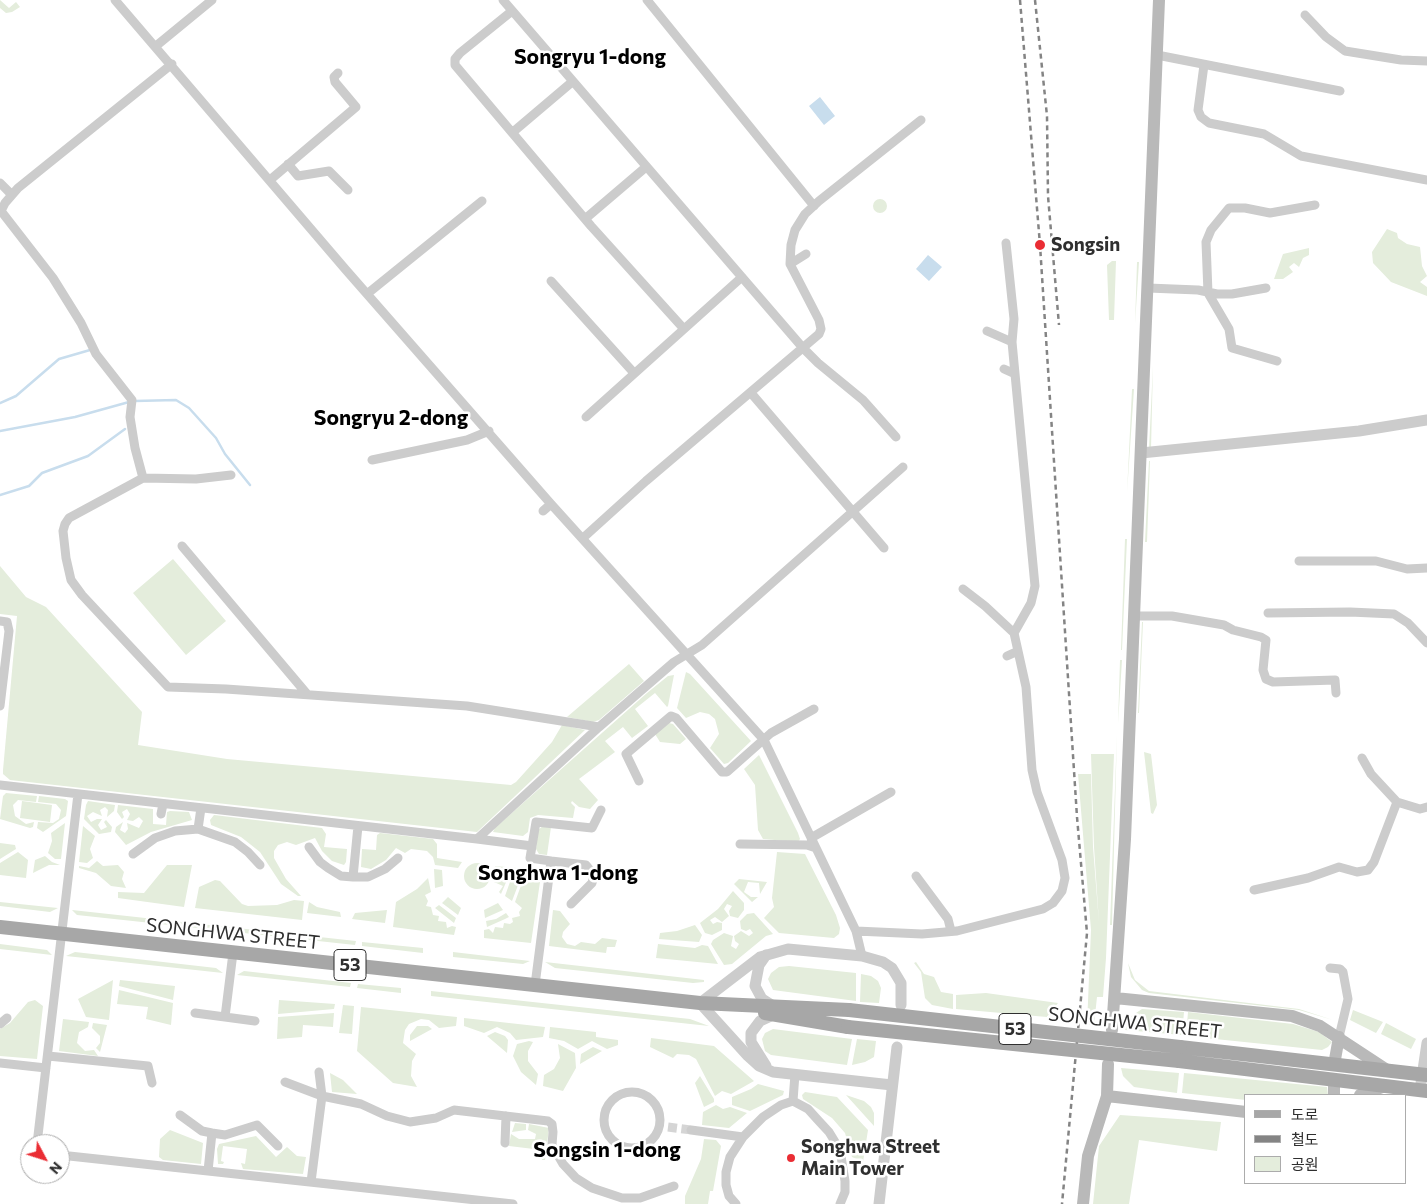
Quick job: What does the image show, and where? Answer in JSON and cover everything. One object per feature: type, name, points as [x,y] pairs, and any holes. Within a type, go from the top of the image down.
[{"type":"main road","points":[[1112,1030],[1125,839],[1159,0]]},
{"type":"main road","name":"SONGHWA STREET","points":[[0,927],[700,1003],[773,1010],[849,1010],[1387,1070]]},
{"type":"main road","points":[[1115,998],[1292,1016],[1320,1026],[1387,1070]]},
{"type":"main road","name":"SONGHWA STREET","points":[[773,1010],[848,1027],[1384,1086]]},
{"type":"main road","points":[[1334,1065],[1339,1037]]},
{"type":"main road","points":[[1083,1204],[1088,1156],[1107,1096],[1108,1064]]},
{"type":"main road","name":"53","points":[[1387,1070],[1424,1075]]},
{"type":"main road","points":[[1334,1081],[1334,1094]]},
{"type":"main road","points":[[1363,1094],[1384,1086]]},
{"type":"main road","name":"53","points":[[1384,1086],[1423,1090]]},
{"type":"main road","points":[[1107,1096],[1244,1112]]},
{"type":"street","points":[[115,0],[172,64],[367,294],[551,504],[764,740],[856,931],[862,956]]},
{"type":"street","points":[[156,46],[212,0]]},
{"type":"street","points":[[503,0],[804,348],[818,363],[864,400],[896,437]]},
{"type":"street","points":[[647,0],[697,57],[814,206]]},
{"type":"street","points":[[512,10],[483,32],[455,59],[455,65],[585,219],[684,329]]},
{"type":"street","points":[[1305,15],[1326,37],[1345,51],[1401,60],[1427,61]]},
{"type":"street","points":[[1157,56],[1340,91]]},
{"type":"street","points":[[143,478],[135,448],[130,417],[132,402],[96,354],[81,323],[53,278],[1,211],[11,194],[172,64]]},
{"type":"street","points":[[1204,65],[1198,110],[1201,117],[1209,123],[1264,134],[1302,156],[1427,180]]},
{"type":"street","points":[[270,180],[356,107],[334,82],[334,77],[338,72]]},
{"type":"street","points":[[513,132],[572,82]]},
{"type":"street","points":[[583,538],[646,481],[819,334],[822,329],[816,312],[790,264],[791,244],[795,230],[805,214],[814,206],[921,120]]},
{"type":"street","points":[[288,164],[298,176],[329,172],[348,190]]},
{"type":"street","points":[[585,219],[646,167]]},
{"type":"street","points":[[0,183],[11,194]]},
{"type":"street","points":[[367,294],[482,201]]},
{"type":"street","points":[[1277,360],[1232,348],[1230,329],[1208,293],[1206,242],[1211,230],[1229,208],[1245,208],[1270,213],[1315,205]]},
{"type":"street","points":[[1006,243],[1014,319],[1012,342],[1035,586],[1031,603],[1014,632]]},
{"type":"street","points":[[790,264],[806,254]]},
{"type":"street","points":[[586,417],[742,277]]},
{"type":"street","points":[[551,281],[634,373]]},
{"type":"street","points":[[1148,288],[1198,290],[1208,293],[1232,294],[1266,288]]},
{"type":"street","points":[[987,331],[1012,342]]},
{"type":"street","points":[[1004,369],[1015,374]]},
{"type":"street","points":[[751,393],[884,548]]},
{"type":"street","points":[[1141,453],[1359,431],[1427,420]]},
{"type":"street","points":[[372,460],[467,440],[489,431]]},
{"type":"street","points":[[477,839],[599,727],[686,654],[702,645],[903,467]]},
{"type":"street","points":[[232,475],[196,479],[143,478],[69,518],[65,524],[63,531],[71,580],[82,595],[168,687],[307,694],[467,706],[599,727]]},
{"type":"street","points":[[543,511],[551,504]]},
{"type":"street","points":[[182,546],[307,694]]},
{"type":"street","points":[[1299,561],[1376,561],[1407,569],[1427,568]]},
{"type":"street","points":[[856,931],[922,934],[951,931],[1043,909],[1053,903],[1062,891],[1065,878],[1062,860],[1037,792],[1032,770],[1026,687],[1014,632],[963,589]]},
{"type":"street","points":[[1268,613],[1350,612],[1394,614],[1408,623],[1427,643]]},
{"type":"street","points":[[1134,616],[1172,616],[1224,625],[1233,630],[1261,636],[1266,640],[1263,670],[1266,679],[1273,682],[1335,680],[1336,693]]},
{"type":"street","points":[[0,621],[7,622],[9,631],[0,706]]},
{"type":"street","points":[[1007,656],[1018,651]]},
{"type":"street","points":[[639,781],[626,754],[671,716],[676,718],[722,772],[727,772],[771,733],[814,709]]},
{"type":"street","points":[[1362,758],[1371,774],[1396,802],[1420,809],[1427,807]]},
{"type":"street","points":[[0,785],[532,846]]},
{"type":"street","points":[[811,838],[891,792]]},
{"type":"street","points":[[38,1134],[78,794]]},
{"type":"street","points":[[1254,890],[1308,878],[1339,867],[1357,872],[1368,870],[1374,862],[1396,802]]},
{"type":"street","points":[[161,814],[163,804]]},
{"type":"street","points":[[198,829],[201,808]]},
{"type":"street","points":[[572,904],[592,883],[594,875],[586,865],[530,858],[536,822],[592,828],[601,810]]},
{"type":"street","points":[[353,877],[358,826]]},
{"type":"street","points":[[133,854],[155,838],[175,831],[198,829],[235,842],[260,865]]},
{"type":"street","points":[[740,844],[807,845],[816,848]]},
{"type":"street","points":[[309,847],[320,862],[341,876],[368,876],[385,869],[398,858]]},
{"type":"street","points":[[535,985],[551,861]]},
{"type":"street","points":[[916,876],[948,919],[951,931]]},
{"type":"street","points":[[892,1085],[773,1072],[759,1066],[748,1056],[700,1003],[766,954],[788,949],[862,956],[883,962],[892,968],[901,983],[901,1005]]},
{"type":"street","points":[[225,1017],[233,953]]},
{"type":"street","points":[[766,954],[759,965],[755,986],[762,999],[773,1010],[755,1026],[751,1032],[751,1042],[762,1062],[773,1072]]},
{"type":"street","points":[[1330,968],[1340,969],[1343,972],[1348,998],[1339,1037]]},
{"type":"street","points":[[196,1013],[255,1021]]},
{"type":"street","points":[[1423,1090],[1427,1043]]},
{"type":"street","points":[[879,1204],[897,1047]]},
{"type":"street","points":[[48,1056],[148,1066],[152,1083]]},
{"type":"street","points":[[0,1063],[46,1068]]},
{"type":"street","points":[[311,1182],[322,1096],[319,1072]]},
{"type":"street","points":[[793,1101],[795,1074]]},
{"type":"street","points":[[285,1082],[322,1096],[361,1104],[387,1116],[410,1122],[436,1118],[454,1110],[548,1121],[552,1124],[552,1145],[563,1164],[576,1178],[592,1188],[621,1201],[640,1198],[674,1186]]},
{"type":"street","points":[[630,1092],[642,1094],[655,1104],[664,1127],[646,1144],[635,1148],[623,1146],[614,1140],[607,1131],[605,1114],[610,1104],[619,1096],[630,1092]]},
{"type":"street","points":[[736,1204],[729,1196],[726,1172],[730,1157],[743,1137],[763,1117],[782,1105],[793,1101]]},
{"type":"street","points":[[793,1101],[808,1110],[817,1119],[829,1132],[840,1150],[845,1181],[845,1192],[840,1204]]},
{"type":"street","points":[[180,1115],[202,1131],[212,1134],[225,1135],[257,1125],[278,1146]]},
{"type":"street","points":[[504,1143],[506,1116]]},
{"type":"street","points":[[691,1130],[743,1137]]},
{"type":"street","points":[[208,1171],[212,1134]]},
{"type":"street","points":[[70,1156],[513,1204]]},
{"type":"green space","points":[[0,0],[9,8],[16,2],[20,7],[6,13],[0,8]]},
{"type":"green space","points":[[877,199],[883,199],[887,206],[883,213],[877,213],[873,209],[873,203]]},
{"type":"green space","points":[[1387,229],[1397,233],[1398,238],[1407,244],[1420,247],[1422,266],[1427,276],[1420,282],[1427,287],[1427,296],[1391,282],[1373,263],[1372,252]]},
{"type":"green space","points":[[1309,248],[1309,255],[1303,258],[1299,267],[1294,263],[1289,267],[1293,272],[1283,279],[1274,279],[1283,254]]},
{"type":"green space","points":[[1112,261],[1116,261],[1114,320],[1109,320],[1107,265]]},
{"type":"green space","points":[[1137,262],[1139,262],[1135,324]]},
{"type":"green space","points":[[1153,365],[1151,449],[1149,449]]},
{"type":"green space","points":[[1132,389],[1134,389],[1127,493]]},
{"type":"green space","points":[[1149,461],[1147,542],[1145,542]]},
{"type":"green space","points":[[1125,539],[1127,539],[1121,650]]},
{"type":"green space","points":[[173,559],[226,621],[186,655],[133,593]]},
{"type":"green space","points":[[0,566],[26,597],[46,607],[142,712],[138,745],[227,759],[511,785],[516,782],[552,742],[562,725],[585,730],[477,832],[10,780],[3,774],[3,770],[17,616],[0,614]]},
{"type":"green space","points":[[1142,622],[1143,622],[1138,713]]},
{"type":"green space","points":[[1120,660],[1122,660],[1118,724]]},
{"type":"green space","points":[[629,664],[644,681],[599,720],[593,722],[567,717]]},
{"type":"green space","points":[[686,672],[690,674],[751,741],[728,763],[724,764],[710,748],[719,734],[715,719],[709,714],[700,712],[686,718],[677,708]]},
{"type":"green space","points":[[674,675],[668,706],[655,693],[635,709],[648,726],[632,738],[623,727],[605,741],[615,752],[579,779],[598,800],[590,809],[579,807],[572,801],[571,803],[575,807],[573,818],[538,815],[530,818],[528,832],[523,836],[493,832],[495,828],[647,693],[668,676]]},
{"type":"green space","points":[[669,723],[673,724],[686,739],[680,744],[660,742],[655,734]]},
{"type":"green space","points":[[1117,733],[1112,925],[1110,925]]},
{"type":"green space","points":[[1144,752],[1151,754],[1157,805],[1153,814],[1151,813]]},
{"type":"green space","points":[[1091,754],[1114,754],[1103,997],[1097,997],[1094,1025],[1087,1025],[1091,930],[1078,774],[1091,774],[1093,847],[1099,923]]},
{"type":"green space","points":[[759,755],[798,833],[800,839],[798,842],[763,839],[758,830],[755,785],[744,769]]},
{"type":"green space","points":[[6,793],[37,796],[36,802],[18,800],[13,805],[15,816],[26,824],[34,822],[33,827],[30,828],[0,819],[3,796]]},
{"type":"green space","points":[[39,796],[68,801],[66,816],[43,832],[37,828],[38,822],[53,823],[59,819],[61,810],[56,804],[38,802]]},
{"type":"green space","points":[[22,801],[52,805],[50,822],[20,818]]},
{"type":"green space","points":[[88,801],[115,805],[114,811],[107,817],[108,810],[105,807],[100,810],[102,816],[93,812],[87,816],[91,822],[102,819],[98,825],[101,830],[107,827],[104,822],[106,820],[112,827],[111,832],[99,834],[84,819]]},
{"type":"green space","points":[[118,805],[153,809],[153,824],[166,825],[167,812],[170,811],[189,812],[192,820],[151,832],[126,845],[115,832],[116,827],[123,822],[120,830],[125,833],[128,829],[127,823],[139,828],[143,821],[139,817],[133,821],[127,820],[130,814],[127,809],[122,812],[124,817],[122,819],[117,812]]},
{"type":"green space","points":[[214,815],[322,828],[326,834],[324,847],[347,849],[346,862],[344,865],[332,861],[322,851],[315,838],[296,845],[287,842],[278,845],[274,851],[274,858],[286,879],[301,896],[298,896],[281,884],[260,852],[241,837],[211,825],[210,820]]},
{"type":"green space","points":[[65,823],[61,859],[55,859],[48,853],[52,841],[51,833]]},
{"type":"green space","points":[[83,826],[95,836],[90,849],[93,858],[87,863],[79,862]]},
{"type":"green space","points":[[543,826],[551,827],[547,855],[539,854],[536,849],[538,830]]},
{"type":"green space","points":[[380,833],[433,839],[437,844],[437,858],[462,862],[458,868],[435,865],[433,857],[427,851],[411,849],[405,853],[396,848],[386,860],[371,869],[361,867],[362,849],[376,850],[377,835]]},
{"type":"green space","points":[[0,843],[15,845],[16,849],[0,859]]},
{"type":"green space","points":[[18,852],[28,860],[26,878],[0,875],[0,863]]},
{"type":"green space","points":[[777,852],[805,854],[836,915],[840,928],[839,934],[834,938],[779,933],[764,918],[774,907],[772,898]]},
{"type":"green space","points":[[45,856],[52,862],[60,865],[49,865],[33,873],[35,860]]},
{"type":"green space","points":[[97,861],[103,866],[118,865],[124,872],[122,879],[126,888],[111,886],[96,873],[79,868],[79,866],[89,868]]},
{"type":"green space","points":[[477,863],[486,867],[490,876],[486,885],[477,889],[468,885],[464,876],[468,867]]},
{"type":"green space","points":[[167,865],[192,865],[184,907],[118,898],[118,892],[144,893]]},
{"type":"green space","points":[[495,866],[538,870],[540,878],[498,873]]},
{"type":"green space","points":[[434,869],[442,870],[443,886],[435,888]]},
{"type":"green space","points":[[496,877],[507,880],[501,894],[499,892],[503,886],[494,882]]},
{"type":"green space","points":[[428,878],[431,892],[425,895],[428,901],[426,906],[431,907],[433,915],[439,916],[438,921],[446,922],[447,928],[456,927],[454,935],[393,927],[396,902],[417,889]]},
{"type":"green space","points":[[511,879],[520,880],[512,901],[505,896]]},
{"type":"green space","points":[[739,879],[767,882],[760,894],[759,883],[748,882],[744,892],[751,897],[758,897],[752,902],[734,884]]},
{"type":"green space","points":[[215,880],[220,881],[242,904],[248,906],[277,905],[294,900],[304,901],[302,920],[195,908],[199,887]]},
{"type":"green space","points":[[523,880],[540,882],[531,943],[484,938],[484,930],[489,929],[493,933],[495,927],[503,928],[504,923],[510,924],[513,922],[512,918],[520,916],[519,912],[522,908],[515,902]]},
{"type":"green space","points":[[733,891],[744,903],[744,910],[738,918],[730,916],[729,911],[732,906],[727,904],[724,909],[729,916],[722,922],[715,917],[710,920],[713,924],[717,922],[722,923],[722,930],[712,935],[705,933],[700,923],[718,909]]},
{"type":"green space","points":[[448,897],[461,908],[458,915],[442,903]]},
{"type":"green space","points":[[0,902],[58,908],[50,912],[0,906]]},
{"type":"green space","points":[[309,902],[317,907],[340,912],[341,917],[307,913]]},
{"type":"green space","points":[[498,903],[503,910],[485,918],[484,910]]},
{"type":"green space","points":[[439,905],[456,918],[454,923],[435,908]]},
{"type":"green space","points":[[72,910],[356,941],[355,945],[77,915]]},
{"type":"green space","points":[[387,910],[385,923],[352,919],[355,913]]},
{"type":"green space","points":[[553,910],[560,911],[570,924],[563,932],[562,937],[567,944],[575,946],[581,942],[595,944],[602,938],[617,940],[615,947],[607,947],[606,953],[549,946]]},
{"type":"green space","points":[[506,913],[509,917],[487,927],[486,921],[496,919]]},
{"type":"green space","points":[[754,913],[773,934],[766,936],[732,964],[724,965],[711,944],[713,940],[724,933],[733,936],[731,946],[736,949],[739,944],[735,941],[734,936],[741,931],[749,936],[753,933],[750,929],[746,931],[741,929],[740,921],[747,914]]},
{"type":"green space","points":[[695,925],[702,935],[699,942],[659,939],[660,933],[677,931]]},
{"type":"green space","points":[[362,942],[423,948],[423,953],[362,946]]},
{"type":"green space","points":[[0,944],[47,950],[52,955],[0,949]]},
{"type":"green space","points":[[658,944],[695,948],[702,945],[708,946],[718,964],[656,958]]},
{"type":"green space","points":[[75,952],[216,968],[223,973],[66,956]]},
{"type":"green space","points":[[453,952],[530,961],[523,964],[453,957]]},
{"type":"green space","points":[[545,962],[704,980],[704,982],[693,983],[555,968]]},
{"type":"green space","points":[[916,962],[924,974],[934,977],[941,992],[953,994],[953,1009],[932,1005],[925,998],[921,972],[914,963]]},
{"type":"green space","points":[[1128,963],[1135,980],[1149,991],[1299,1009],[1333,1020],[1299,1010],[1149,993],[1142,990],[1131,977]]},
{"type":"green space","points":[[789,966],[856,973],[856,1001],[773,990],[768,979],[771,973],[779,967]]},
{"type":"green space","points":[[244,971],[351,983],[350,987],[237,975]]},
{"type":"green space","points":[[861,974],[871,976],[878,981],[881,988],[879,1003],[860,1002]]},
{"type":"green space","points":[[113,980],[109,1020],[86,1017],[78,999]]},
{"type":"green space","points":[[120,980],[175,986],[173,1000],[119,986]]},
{"type":"green space","points":[[358,984],[401,988],[401,993],[357,988]]},
{"type":"green space","points":[[119,990],[173,1003],[171,1025],[146,1019],[148,1007],[117,1004]]},
{"type":"green space","points":[[431,991],[690,1019],[709,1026],[431,996]]},
{"type":"green space","points":[[986,993],[1058,1003],[1047,1017],[956,1009],[956,995]]},
{"type":"green space","points":[[35,1000],[43,1006],[37,1059],[0,1056],[0,1029],[10,1023],[28,1002]]},
{"type":"green space","points":[[279,1000],[335,1004],[334,1009],[278,1014]]},
{"type":"green space","points":[[343,1005],[354,1006],[352,1034],[339,1033]]},
{"type":"green space","points":[[361,1007],[457,1017],[456,1026],[439,1028],[429,1020],[421,1019],[409,1024],[405,1030],[403,1043],[416,1054],[412,1061],[411,1076],[417,1087],[393,1083],[357,1051]]},
{"type":"green space","points":[[1142,1009],[1184,1012],[1182,1035],[1125,1030],[1130,1017]]},
{"type":"green space","points":[[1353,1010],[1383,1022],[1376,1033],[1350,1020]]},
{"type":"green space","points":[[1188,1012],[1293,1024],[1319,1032],[1332,1042],[1322,1050],[1186,1036]]},
{"type":"green space","points":[[334,1013],[333,1027],[303,1025],[302,1037],[277,1039],[278,1017]]},
{"type":"green space","points":[[464,1018],[545,1027],[543,1037],[516,1040],[510,1033],[497,1027],[484,1033],[464,1026]]},
{"type":"green space","points":[[63,1019],[89,1022],[88,1027],[79,1032],[77,1043],[85,1051],[94,1050],[98,1056],[59,1051]]},
{"type":"green space","points":[[93,1023],[107,1025],[100,1052],[96,1048],[100,1043],[100,1036],[92,1028]]},
{"type":"green space","points":[[1386,1023],[1416,1039],[1411,1049],[1381,1034]]},
{"type":"green space","points":[[417,1026],[428,1026],[432,1029],[410,1041],[410,1035]]},
{"type":"green space","points":[[550,1027],[596,1032],[596,1037],[618,1040],[618,1045],[607,1049],[592,1041],[578,1049],[564,1041],[549,1038]]},
{"type":"green space","points":[[773,1029],[852,1039],[847,1065],[771,1055],[765,1051],[762,1039],[765,1033]]},
{"type":"green space","points":[[495,1032],[505,1036],[508,1040],[507,1053],[487,1036]]},
{"type":"green space","points":[[651,1038],[714,1046],[754,1081],[731,1094],[722,1091],[715,1096],[696,1059],[689,1055],[677,1054],[673,1058],[650,1047]]},
{"type":"green space","points":[[857,1039],[876,1041],[874,1057],[865,1062],[852,1065]]},
{"type":"green space","points":[[533,1042],[528,1051],[528,1061],[538,1074],[536,1085],[521,1072],[513,1056],[517,1044]]},
{"type":"green space","points":[[558,1044],[575,1053],[576,1068],[563,1091],[543,1086],[544,1075],[554,1069],[560,1058]]},
{"type":"green space","points":[[593,1047],[602,1051],[580,1064],[581,1054]]},
{"type":"green space","points":[[1121,1068],[1179,1073],[1177,1093],[1134,1087],[1123,1076]]},
{"type":"green space","points":[[330,1073],[343,1080],[357,1094],[332,1092]]},
{"type":"green space","points":[[1184,1073],[1327,1087],[1328,1094],[1244,1094],[1244,1100],[1182,1093]]},
{"type":"green space","points":[[700,1076],[714,1099],[714,1102],[704,1107],[695,1083]]},
{"type":"green space","points":[[758,1084],[784,1091],[783,1095],[750,1111],[732,1105],[732,1097]]},
{"type":"green space","points":[[805,1092],[837,1097],[868,1130],[863,1162],[852,1157],[845,1133],[832,1118],[803,1099],[802,1095]]},
{"type":"green space","points":[[846,1095],[864,1101],[871,1107],[874,1113],[874,1126]]},
{"type":"green space","points":[[716,1105],[723,1109],[730,1107],[747,1113],[729,1128],[702,1125],[703,1112]]},
{"type":"green space","points":[[1120,1115],[1221,1122],[1217,1151],[1139,1140],[1129,1204],[1093,1204],[1099,1146]]},
{"type":"green space","points":[[515,1123],[526,1124],[526,1130],[512,1132]]},
{"type":"green space","points":[[529,1124],[549,1128],[545,1160],[542,1160],[542,1150],[509,1146],[511,1134],[519,1139],[535,1139],[536,1134],[528,1130]]},
{"type":"green space","points":[[170,1130],[203,1143],[201,1164],[163,1160],[159,1157],[160,1139]]},
{"type":"green space","points":[[256,1136],[276,1157],[287,1147],[297,1156],[306,1157],[303,1174],[243,1169],[241,1163],[245,1164],[247,1149],[223,1146],[221,1161],[224,1162],[223,1164],[218,1164],[217,1149],[219,1144]]},
{"type":"green space","points":[[704,1139],[716,1140],[721,1146],[713,1191],[710,1191],[708,1204],[685,1204],[685,1196],[701,1159]]},
{"type":"water","points":[[820,97],[835,116],[824,125],[809,106]]},
{"type":"water","points":[[928,255],[942,267],[929,281],[916,269]]},
{"type":"waterway","points":[[0,403],[16,396],[59,359],[90,350]]},
{"type":"waterway","points":[[135,401],[176,400],[189,408],[216,438],[225,454],[250,485]]},
{"type":"waterway","points":[[0,431],[75,417],[129,402]]},
{"type":"waterway","points":[[0,495],[29,486],[42,473],[88,456],[125,429]]},
{"type":"tunnel","points":[[668,1127],[691,1130]]},
{"type":"railway","points":[[1020,0],[1040,245],[1077,817],[1087,933],[1062,1204]]},
{"type":"railway","points":[[1035,0],[1047,116],[1048,196],[1059,325]]},
{"type":"place","name":"Songsin","points":[[1040,245]]},
{"type":"place","name":"Songhwa Street Main Tower","points":[[791,1158]]},
{"type":"district","name":"Songryu 1-dong","points":[[590,57]]},
{"type":"district","name":"Songryu 2-dong","points":[[391,418]]},
{"type":"district","name":"Songhwa 1-dong","points":[[558,873]]},
{"type":"district","name":"Songsin 1-dong","points":[[607,1150]]}]
